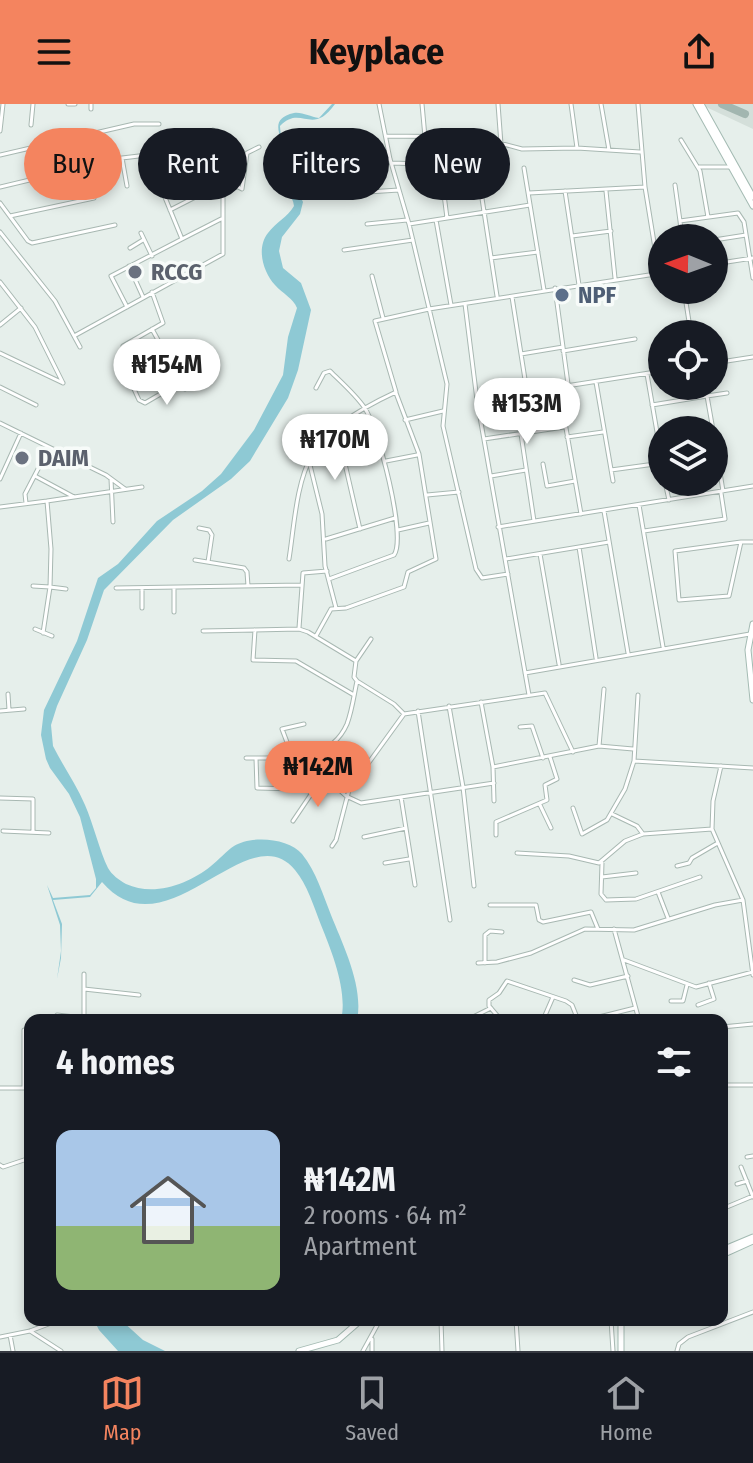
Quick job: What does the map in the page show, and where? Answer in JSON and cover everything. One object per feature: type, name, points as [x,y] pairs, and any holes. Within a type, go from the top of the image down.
[{"type":"main road","points":[[698,104],[753,206]]},
{"type":"main road","points":[[717,140],[753,197]]},
{"type":"main road","points":[[753,624],[749,663],[753,700]]},
{"type":"main road","points":[[728,1249],[753,1239]]},
{"type":"main road","points":[[299,1351],[331,1343],[355,1326]]},
{"type":"main road","points":[[621,1326],[621,1351]]},
{"type":"street","points":[[0,131],[3,104]]},
{"type":"street","points":[[31,125],[33,104]]},
{"type":"street","points":[[68,104],[75,104]]},
{"type":"street","points":[[379,104],[384,128]]},
{"type":"street","points":[[422,104],[424,128]]},
{"type":"street","points":[[498,104],[500,128]]},
{"type":"street","points":[[571,104],[577,148]]},
{"type":"street","points":[[601,104],[609,150]]},
{"type":"street","points":[[638,104],[640,152],[651,224]]},
{"type":"street","points":[[0,155],[134,124],[159,124]]},
{"type":"street","points":[[681,140],[700,171],[708,217]]},
{"type":"street","points":[[510,146],[640,152]]},
{"type":"street","points":[[247,153],[259,147]]},
{"type":"street","points":[[389,151],[447,384],[443,426],[478,575],[482,578],[508,574]]},
{"type":"street","points":[[127,186],[122,158],[138,156]]},
{"type":"street","points":[[391,161],[405,162]]},
{"type":"street","points":[[695,167],[730,167]]},
{"type":"street","points":[[524,168],[544,290]]},
{"type":"street","points":[[0,187],[24,181]]},
{"type":"street","points":[[675,185],[680,224]]},
{"type":"street","points":[[529,193],[645,187]]},
{"type":"street","points":[[389,191],[399,190]]},
{"type":"street","points":[[565,191],[579,285]]},
{"type":"street","points":[[606,191],[615,280]]},
{"type":"street","points":[[10,216],[85,200]]},
{"type":"street","points":[[166,200],[182,239]]},
{"type":"street","points":[[170,210],[190,200]]},
{"type":"street","points":[[74,336],[223,254],[223,200]]},
{"type":"street","points":[[445,200],[447,218]]},
{"type":"street","points":[[482,200],[497,298]]},
{"type":"street","points":[[0,203],[32,243],[115,225]]},
{"type":"street","points":[[367,224],[436,220],[530,205]]},
{"type":"street","points":[[680,221],[738,213],[744,222],[753,278]]},
{"type":"street","points":[[127,307],[110,278],[223,219]]},
{"type":"street","points":[[436,220],[451,305]]},
{"type":"street","points":[[572,236],[611,231]]},
{"type":"street","points":[[0,232],[55,301],[80,347]]},
{"type":"street","points":[[141,233],[152,256]]},
{"type":"street","points":[[728,238],[746,235]]},
{"type":"street","points":[[130,248],[144,239]]},
{"type":"street","points":[[344,250],[413,240]]},
{"type":"street","points":[[491,258],[538,252]]},
{"type":"street","points":[[728,262],[752,258]]},
{"type":"street","points":[[129,266],[143,297]]},
{"type":"street","points":[[316,636],[329,610],[346,608],[404,587],[408,572],[434,562],[437,556],[419,454],[374,324],[378,318],[648,275]]},
{"type":"street","points":[[372,276],[383,318]]},
{"type":"street","points":[[0,282],[35,327],[63,383],[0,353]]},
{"type":"street","points":[[555,288],[568,385]]},
{"type":"street","points":[[123,346],[164,321],[152,292]]},
{"type":"street","points":[[512,296],[527,392]]},
{"type":"street","points":[[465,303],[477,400],[529,695]]},
{"type":"street","points":[[0,325],[21,308]]},
{"type":"street","points":[[152,329],[185,389]]},
{"type":"street","points":[[521,354],[635,339]]},
{"type":"street","points":[[728,361],[753,357]]},
{"type":"street","points":[[176,372],[197,362],[208,380]]},
{"type":"street","points":[[316,388],[324,373],[330,371],[365,408],[386,461],[397,530],[398,549],[394,555],[329,579]]},
{"type":"street","points":[[477,400],[647,374],[655,416]]},
{"type":"street","points":[[128,376],[139,400],[145,403],[181,382]]},
{"type":"street","points":[[596,381],[613,481]]},
{"type":"street","points":[[0,387],[36,405]]},
{"type":"street","points":[[559,387],[581,514]]},
{"type":"street","points":[[289,559],[304,473],[319,445],[365,408],[396,392]]},
{"type":"street","points":[[652,405],[683,400]]},
{"type":"street","points":[[405,420],[443,411]]},
{"type":"street","points":[[0,423],[125,489]]},
{"type":"street","points":[[484,439],[565,427]]},
{"type":"street","points":[[337,429],[360,529]]},
{"type":"street","points":[[567,437],[604,432]]},
{"type":"street","points":[[0,479],[21,433]]},
{"type":"street","points":[[521,434],[535,522]]},
{"type":"street","points":[[26,503],[25,494],[50,447]]},
{"type":"street","points":[[386,461],[419,454]]},
{"type":"street","points":[[309,461],[326,539],[327,571],[336,608]]},
{"type":"street","points":[[543,464],[547,486],[575,481]]},
{"type":"street","points":[[611,470],[648,464]]},
{"type":"street","points":[[491,476],[526,470]]},
{"type":"street","points":[[35,476],[74,497]]},
{"type":"street","points":[[111,479],[113,522]]},
{"type":"street","points":[[728,491],[753,486]]},
{"type":"street","points":[[0,507],[142,487]]},
{"type":"street","points":[[54,500],[59,489]]},
{"type":"street","points":[[427,495],[459,492]]},
{"type":"street","points":[[668,496],[669,500]]},
{"type":"street","points":[[498,527],[696,496]]},
{"type":"street","points":[[644,531],[725,519],[722,496]]},
{"type":"street","points":[[43,633],[50,587],[47,501]]},
{"type":"street","points":[[639,505],[663,647]]},
{"type":"street","points":[[604,511],[628,653]]},
{"type":"street","points":[[326,539],[395,518]]},
{"type":"street","points":[[397,530],[429,523]]},
{"type":"street","points":[[199,528],[209,530],[212,535],[208,562]]},
{"type":"street","points":[[506,559],[610,542]]},
{"type":"street","points":[[741,542],[729,596],[679,600],[675,551],[741,542],[753,542]]},
{"type":"street","points":[[579,547],[596,659]]},
{"type":"street","points":[[540,554],[559,666]]},
{"type":"street","points":[[195,560],[244,568],[248,586]]},
{"type":"street","points":[[299,629],[303,573],[327,571]]},
{"type":"street","points":[[116,588],[302,585]]},
{"type":"street","points":[[33,586],[66,589]]},
{"type":"street","points":[[142,588],[142,608]]},
{"type":"street","points":[[174,588],[174,612]]},
{"type":"street","points":[[35,629],[52,636]]},
{"type":"street","points":[[203,631],[299,629],[356,661]]},
{"type":"street","points":[[255,630],[253,660],[296,661],[354,695]]},
{"type":"street","points":[[525,673],[751,634]]},
{"type":"street","points":[[371,639],[356,661],[354,677],[404,714]]},
{"type":"street","points":[[246,758],[293,758],[333,745],[347,724],[357,681]]},
{"type":"street","points":[[599,746],[604,689]]},
{"type":"street","points":[[332,846],[346,796],[404,714],[541,693],[548,696],[573,752]]},
{"type":"street","points":[[8,694],[9,710]]},
{"type":"street","points":[[573,808],[582,834],[612,814],[625,789],[634,761],[638,695]]},
{"type":"street","points":[[481,702],[493,767],[494,801]]},
{"type":"street","points":[[449,706],[463,787],[474,886]]},
{"type":"street","points":[[0,711],[24,709]]},
{"type":"street","points":[[418,711],[450,920]]},
{"type":"street","points":[[293,758],[282,729],[304,724]]},
{"type":"street","points":[[520,727],[532,726],[543,758]]},
{"type":"street","points":[[333,745],[363,769]]},
{"type":"street","points":[[493,767],[599,746],[633,749]]},
{"type":"street","points":[[306,756],[346,796],[361,803],[494,783]]},
{"type":"street","points":[[496,835],[496,822],[547,800],[545,785],[557,779],[550,757]]},
{"type":"street","points":[[256,758],[257,788],[297,789],[320,781]]},
{"type":"street","points":[[634,761],[753,768]]},
{"type":"street","points":[[624,960],[696,987],[753,974],[743,900],[712,829],[713,801],[721,766]]},
{"type":"street","points":[[293,821],[325,777]]},
{"type":"street","points":[[401,797],[415,885]]},
{"type":"street","points":[[0,798],[33,799],[33,831]]},
{"type":"street","points":[[540,805],[551,828]]},
{"type":"street","points":[[612,814],[637,826],[643,834]]},
{"type":"street","points":[[364,837],[406,828]]},
{"type":"street","points":[[700,877],[636,899],[606,900],[601,894],[602,863],[625,841],[643,834],[712,829]]},
{"type":"street","points":[[3,831],[49,833]]},
{"type":"street","points":[[677,866],[689,863],[716,844]]},
{"type":"street","points":[[517,853],[569,856],[602,863]]},
{"type":"street","points":[[385,863],[411,858]]},
{"type":"street","points":[[602,877],[636,873]]},
{"type":"street","points":[[658,892],[669,920]]},
{"type":"street","points":[[478,963],[531,953],[585,929],[634,930],[715,905],[743,900]]},
{"type":"street","points":[[490,905],[536,905],[539,920],[543,922],[591,912],[598,929]]},
{"type":"street","points":[[614,929],[637,1014]]},
{"type":"street","points":[[485,963],[485,935],[490,931],[502,932]]},
{"type":"street","points":[[84,974],[84,1014]]},
{"type":"street","points":[[574,980],[590,985],[628,976]]},
{"type":"street","points":[[496,1014],[489,1000],[499,993],[507,981],[572,1005],[576,1014]]},
{"type":"street","points":[[698,1005],[714,999],[709,983]]},
{"type":"street","points":[[671,1001],[683,1001],[687,985]]},
{"type":"street","points":[[84,989],[139,995]]},
{"type":"street","points":[[546,1014],[553,997]]},
{"type":"street","points":[[479,1014],[491,1008]]},
{"type":"street","points":[[611,1014],[635,1008]]},
{"type":"street","points":[[728,1026],[753,1024]]},
{"type":"street","points":[[0,1088],[24,1088],[24,1030]]},
{"type":"street","points":[[728,1085],[753,1085]]},
{"type":"street","points":[[747,1157],[753,1156]]},
{"type":"street","points":[[0,1165],[3,1167],[24,1160]]},
{"type":"street","points":[[728,1206],[753,1196],[741,1167]]},
{"type":"street","points":[[737,1184],[747,1181]]},
{"type":"street","points":[[728,1322],[753,1312]]},
{"type":"street","points":[[0,1337],[43,1326]]},
{"type":"street","points":[[367,1351],[375,1326]]},
{"type":"street","points":[[441,1326],[442,1351]]},
{"type":"street","points":[[516,1326],[518,1351]]},
{"type":"street","points":[[611,1326],[613,1351]]},
{"type":"street","points":[[677,1351],[679,1344],[688,1337],[717,1326]]},
{"type":"street","points":[[30,1331],[61,1351]]},
{"type":"street","points":[[10,1335],[13,1351]]},
{"type":"shaded area","points":[[704,104],[753,104],[753,129],[706,107]]},
{"type":"water","points":[[335,104],[320,118],[313,120],[294,118],[278,128],[286,116],[300,113],[319,118]]},
{"type":"water","points":[[292,200],[302,200],[300,214],[282,237],[279,251],[283,268],[301,283],[311,310],[298,370],[288,398],[250,461],[231,479],[173,520],[104,590],[87,640],[51,725],[53,746],[85,805],[108,868],[126,884],[148,889],[171,887],[202,872],[234,846],[250,840],[288,844],[302,854],[319,883],[351,966],[358,994],[357,1014],[342,1014],[338,972],[313,903],[295,870],[276,857],[254,858],[179,896],[153,904],[127,901],[102,882],[90,897],[53,900],[62,924],[61,958],[57,979],[61,951],[60,925],[47,885],[53,898],[90,895],[96,888],[96,879],[80,817],[46,759],[41,735],[44,710],[77,641],[98,578],[118,564],[157,521],[202,491],[221,474],[254,430],[283,375],[288,337],[297,308],[271,280],[264,267],[262,246],[268,233],[294,206]]},
{"type":"water","points":[[97,1326],[128,1326],[143,1340],[165,1351],[118,1351]]},
{"type":"taxiway","points":[[722,104],[745,114]]},
{"type":"place","name":"RCCG","points":[[135,272]]},
{"type":"place","name":"NPF","points":[[562,295]]},
{"type":"place","name":"DAIM","points":[[22,458]]}]
